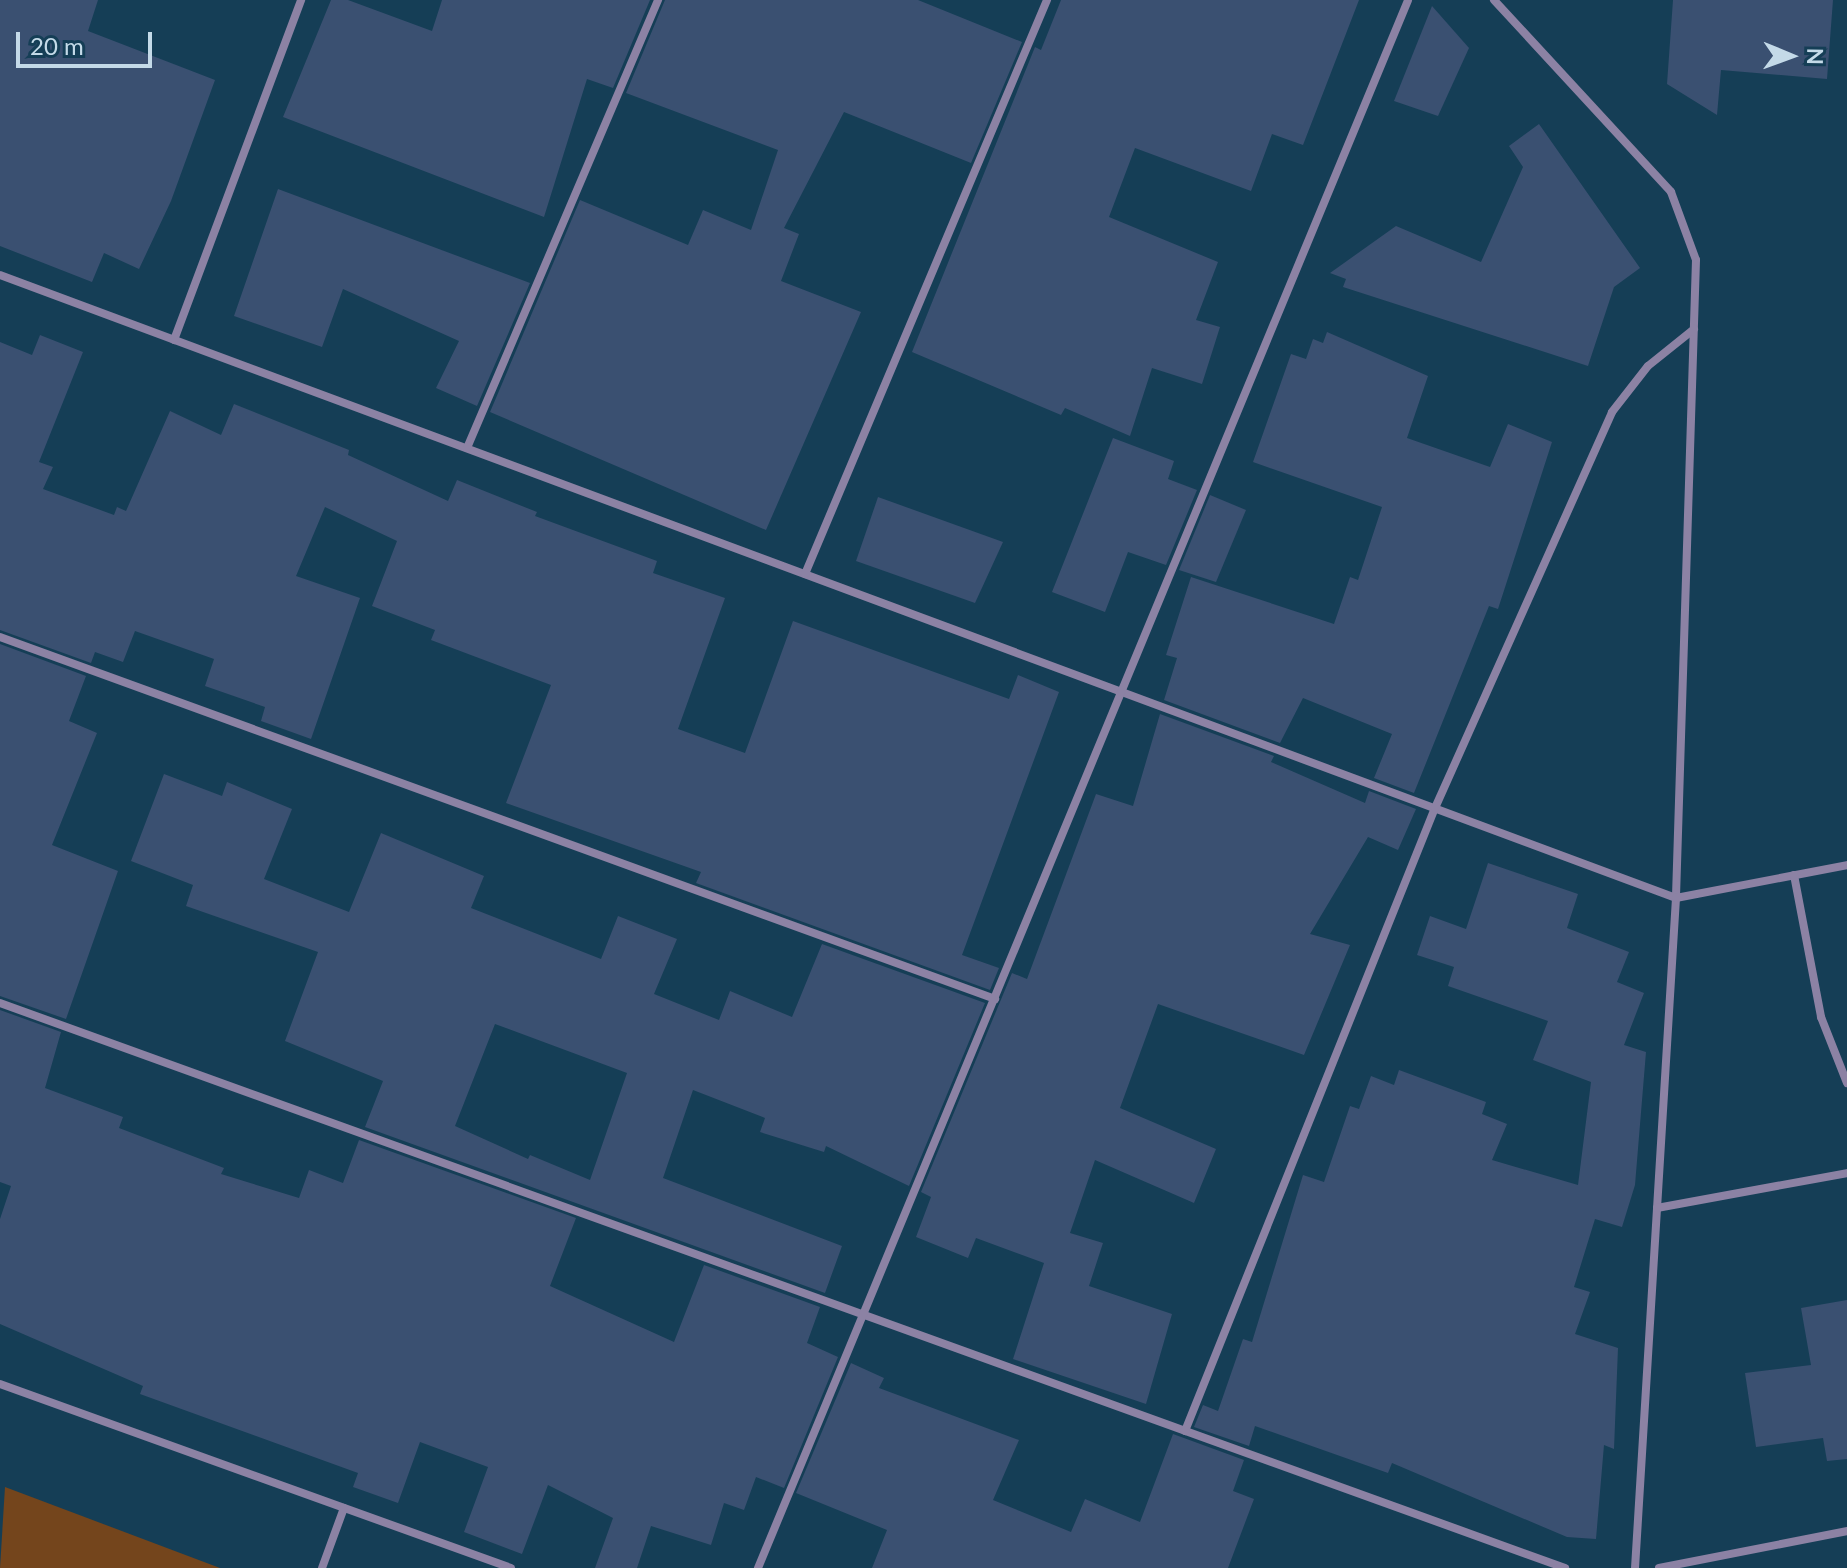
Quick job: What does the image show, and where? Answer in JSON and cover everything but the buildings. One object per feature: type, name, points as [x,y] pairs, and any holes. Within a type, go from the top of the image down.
[{"type":"street","points":[[174,340],[301,0]]},
{"type":"street","points":[[467,448],[658,0]]},
{"type":"street","points":[[805,574],[1047,0]]},
{"type":"street","points":[[758,1568],[1408,0]]},
{"type":"street","points":[[1494,0],[1671,192],[1696,260],[1676,898],[1635,1568]]},
{"type":"street","points":[[0,275],[1676,898],[1847,865]]},
{"type":"street","points":[[1185,1431],[1435,808],[1612,412],[1648,366],[1694,329]]},
{"type":"street","points":[[0,637],[995,999]]},
{"type":"street","points":[[1794,875],[1821,1017],[1847,1083]]},
{"type":"street","points":[[0,1003],[1565,1568]]},
{"type":"street","points":[[1657,1208],[1847,1173]]},
{"type":"street","points":[[0,1384],[511,1568]]},
{"type":"street","points":[[322,1568],[344,1508]]},
{"type":"street","points":[[1659,1568],[1847,1531]]},
{"type":"shaded area","points":[[5,1487],[220,1568],[0,1568]]}]
